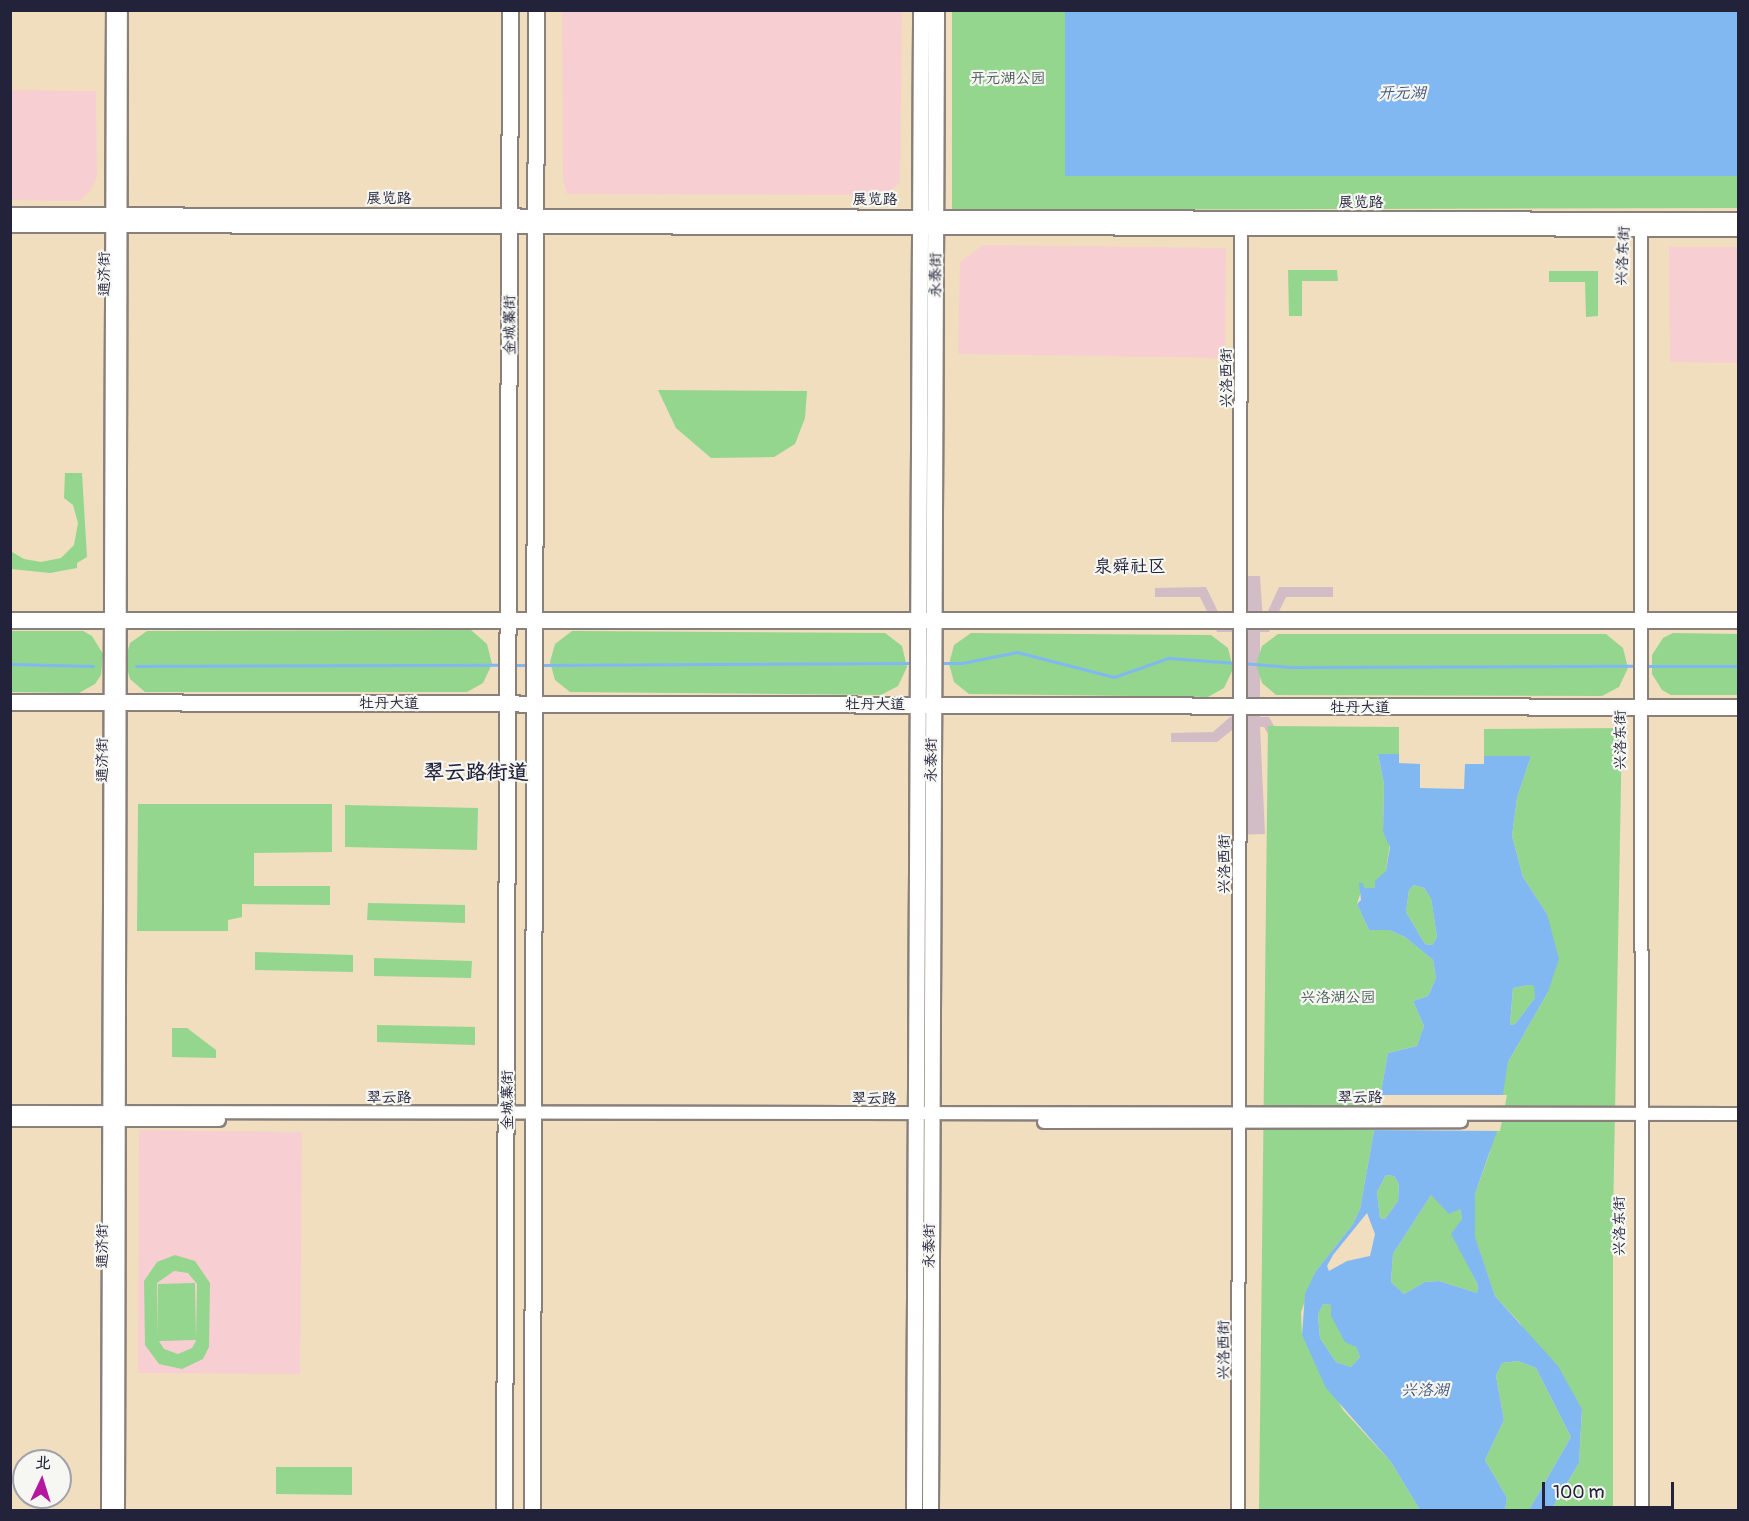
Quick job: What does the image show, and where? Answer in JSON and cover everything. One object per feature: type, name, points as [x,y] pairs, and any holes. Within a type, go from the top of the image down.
[{"type":"main road","name":"金城寨街","points":[[504,1510],[508,1116],[507,640],[510,10]]},
{"type":"main road","name":"金城寨街","points":[[532,1510],[538,220],[536,10]]},
{"type":"main road","name":"永泰街","points":[[921,10],[929,221]]},
{"type":"main road","name":"永泰街","points":[[914,1510],[933,705],[925,685],[918,638],[925,620],[929,221],[936,10]]},
{"type":"main road","points":[[10,620],[1245,622],[1738,620]]},
{"type":"main road","name":"永泰街","points":[[925,620],[933,638],[925,685],[917,705],[930,1510]]},
{"type":"main road","name":"牡丹大道","points":[[10,702],[113,703],[535,696],[917,705],[1244,708],[1738,707]]},
{"type":"street","name":"通济街","points":[[108,1510],[115,620],[113,10]]},
{"type":"street","name":"通济街","points":[[115,219],[121,10]]},
{"type":"street","name":"展览路","points":[[10,214],[115,219],[1245,223],[1640,226],[1738,230]]},
{"type":"street","name":"展览路","points":[[10,226],[115,219]]},
{"type":"street","name":"展览路","points":[[1640,226],[1738,219]]},
{"type":"street","name":"兴洛西街","points":[[1245,223],[1245,1510]]},
{"type":"street","name":"兴洛东街","points":[[1640,226],[1639,1118],[1642,1510]]},
{"type":"street","name":"翠云路","points":[[10,1112],[112,1116],[923,1118],[1527,1116],[1738,1123]]},
{"type":"street","name":"翠云路","points":[[1639,1118],[1738,1114]]},
{"type":"street","name":"通济街","points":[[112,1116],[118,1510]]},
{"type":"street","name":"翠云路","points":[[10,1120],[112,1116]]},
{"type":"street","name":"兴洛西街","points":[[1238,1510],[1244,1118]]},
{"type":"street","name":"兴洛东街","points":[[1634,1510],[1639,1118]]},
{"type":"shaded area","points":[[562,11],[902,11],[900,183],[884,195],[567,194],[563,180]]},
{"type":"shaded area","points":[[11,90],[96,91],[97,177],[91,190],[79,201],[11,200]]},
{"type":"shaded area","points":[[983,245],[1226,248],[1225,358],[958,354],[960,262]]},
{"type":"shaded area","points":[[1669,247],[1738,247],[1738,363],[1670,362]]},
{"type":"shaded area","points":[[1237,576],[1260,576],[1263,622],[1279,587],[1333,587],[1333,597],[1286,597],[1269,632],[1260,632],[1260,717],[1269,717],[1288,751],[1283,761],[1264,727],[1260,727],[1265,834],[1234,835],[1236,727],[1217,742],[1171,742],[1171,733],[1213,732],[1230,717],[1236,717],[1236,632],[1217,632],[1200,597],[1155,597],[1155,588],[1206,587],[1223,622],[1236,622]]},
{"type":"shaded area","points":[[139,1130],[302,1132],[300,1374],[138,1373]]},
{"type":"green space","name":"开元湖公园","points":[[952,10],[1065,11],[1065,176],[1738,176],[1738,208],[952,210]]},
{"type":"green space","points":[[1288,270],[1337,270],[1338,281],[1302,281],[1302,316],[1289,316]]},
{"type":"green space","points":[[1549,271],[1598,271],[1598,316],[1586,317],[1585,282],[1549,282]]},
{"type":"green space","points":[[658,390],[807,391],[805,418],[795,444],[774,457],[711,458],[676,428]]},
{"type":"green space","points":[[65,473],[82,473],[87,557],[77,563],[77,568],[50,573],[11,569],[11,546],[12,552],[24,559],[41,562],[61,558],[74,545],[78,523],[73,505],[64,498]]},
{"type":"green space","points":[[471,630],[487,644],[492,664],[483,683],[467,692],[145,692],[130,679],[125,661],[130,643],[147,631]]},
{"type":"green space","points":[[11,631],[83,631],[92,636],[103,654],[101,675],[95,684],[79,693],[11,692]]},
{"type":"green space","points":[[572,631],[885,633],[902,646],[907,667],[898,686],[881,695],[570,692],[555,680],[550,662],[555,644]]},
{"type":"green space","points":[[971,633],[1211,635],[1228,648],[1233,669],[1224,688],[1208,697],[969,694],[954,682],[949,664],[954,645]]},
{"type":"green space","points":[[1673,633],[1738,634],[1738,695],[1671,695],[1662,690],[1652,674],[1652,655],[1663,638]]},
{"type":"green space","points":[[1278,634],[1606,634],[1623,648],[1628,668],[1619,687],[1602,696],[1276,695],[1262,683],[1256,664],[1262,646]]},
{"type":"green space","name":"兴洛湖公园","points":[[1268,726],[1399,727],[1399,754],[1378,754],[1384,784],[1383,832],[1390,842],[1386,871],[1375,889],[1362,888],[1357,904],[1369,930],[1389,930],[1405,937],[1433,960],[1436,978],[1428,996],[1413,1001],[1424,1026],[1417,1046],[1388,1053],[1360,1209],[1353,1224],[1316,1271],[1301,1312],[1302,1335],[1343,1410],[1391,1462],[1420,1510],[1259,1510]]},
{"type":"green space","points":[[1622,728],[1613,1220],[1613,1510],[1551,1510],[1579,1463],[1582,1409],[1519,1322],[1495,1296],[1475,1238],[1475,1194],[1490,1152],[1508,1062],[1548,992],[1547,914],[1523,877],[1512,836],[1517,798],[1531,756],[1484,756],[1484,729]]},
{"type":"green space","points":[[138,804],[332,804],[332,852],[254,853],[254,886],[330,886],[330,905],[242,904],[242,917],[228,920],[228,931],[137,931]]},
{"type":"green space","points":[[345,805],[478,808],[477,850],[345,847]]},
{"type":"green space","points":[[1414,885],[1424,888],[1431,897],[1437,937],[1432,945],[1425,944],[1406,912],[1409,890]]},
{"type":"green space","points":[[368,903],[465,905],[465,923],[367,920]]},
{"type":"green space","points":[[255,952],[353,955],[353,972],[255,970]]},
{"type":"green space","points":[[374,958],[472,961],[471,978],[374,976]]},
{"type":"green space","points":[[1535,986],[1535,998],[1515,1024],[1510,1025],[1513,988]]},
{"type":"green space","points":[[377,1025],[475,1027],[475,1045],[377,1042]]},
{"type":"green space","points":[[172,1028],[187,1028],[216,1050],[216,1058],[172,1057]]},
{"type":"green space","points":[[1386,1175],[1394,1176],[1399,1184],[1398,1201],[1385,1219],[1380,1218],[1377,1192]]},
{"type":"green space","points":[[1431,1195],[1460,1209],[1462,1219],[1452,1234],[1478,1285],[1477,1293],[1439,1281],[1425,1282],[1404,1294],[1391,1282],[1393,1254]]},
{"type":"green space","points":[[175,1255],[195,1261],[210,1283],[209,1347],[203,1359],[182,1369],[159,1364],[145,1345],[144,1281],[157,1262]],"holes":[[[174,1271],[188,1273],[197,1284],[196,1340],[195,1283],[158,1284],[158,1339],[157,1283]],[[196,1340],[192,1348],[178,1354],[164,1349],[159,1341]]]},
{"type":"green space","points":[[1323,1304],[1331,1305],[1356,1347],[1360,1357],[1351,1367],[1336,1362],[1320,1338],[1318,1315]]},
{"type":"green space","points":[[1518,1361],[1536,1368],[1571,1437],[1529,1510],[1505,1510],[1507,1498],[1485,1460],[1504,1420],[1496,1376],[1502,1363]]},
{"type":"green space","points":[[276,1467],[352,1467],[352,1495],[276,1494]]},
{"type":"water","name":"开元湖","points":[[1065,11],[1738,11],[1738,176],[1065,176]]},
{"type":"water","name":"兴洛湖","points":[[1378,754],[1399,754],[1399,763],[1420,764],[1420,788],[1464,789],[1465,764],[1484,764],[1484,756],[1531,756],[1517,798],[1512,836],[1523,877],[1547,914],[1559,959],[1548,992],[1508,1062],[1497,1131],[1475,1194],[1475,1237],[1495,1296],[1558,1366],[1582,1409],[1579,1463],[1551,1510],[1529,1510],[1571,1437],[1536,1368],[1518,1361],[1502,1363],[1496,1376],[1504,1420],[1485,1460],[1507,1498],[1505,1510],[1420,1510],[1391,1462],[1326,1388],[1302,1335],[1305,1294],[1316,1271],[1353,1224],[1360,1209],[1388,1053],[1417,1046],[1424,1026],[1413,1001],[1428,996],[1436,978],[1433,960],[1405,937],[1389,930],[1369,930],[1357,904],[1361,900],[1359,883],[1363,883],[1364,888],[1375,888],[1375,881],[1386,871],[1390,847],[1383,832],[1384,784]],"holes":[[[1414,885],[1424,888],[1431,898],[1437,937],[1432,945],[1425,944],[1406,912],[1409,890]],[[1534,986],[1535,998],[1515,1024],[1510,1025],[1513,988]],[[1386,1175],[1394,1176],[1399,1184],[1398,1201],[1385,1219],[1380,1218],[1377,1192]],[[1431,1195],[1449,1214],[1460,1209],[1462,1219],[1451,1234],[1478,1285],[1477,1293],[1439,1281],[1425,1282],[1404,1294],[1391,1282],[1393,1254]],[[1367,1213],[1375,1234],[1370,1256],[1347,1261],[1329,1271],[1327,1266],[1333,1255]],[[1323,1304],[1331,1305],[1331,1316],[1345,1342],[1356,1347],[1360,1357],[1351,1367],[1336,1362],[1320,1338],[1318,1315]]]},
{"type":"pier","points":[[1375,1095],[1507,1095],[1500,1131],[1368,1130]]},
{"type":"waterway","points":[[939,663],[962,663],[1017,652],[1114,677],[1168,658],[1236,663]]},
{"type":"waterway","points":[[540,665],[914,663]]},
{"type":"waterway","points":[[1243,663],[1291,667],[1632,666]]},
{"type":"waterway","points":[[10,664],[93,666]]},
{"type":"waterway","points":[[136,666],[503,665]]},
{"type":"waterway","points":[[513,665],[530,665]]},
{"type":"waterway","points":[[1648,666],[1738,666]]},
{"type":"district","name":"泉舜社区","points":[[1130,567]]},
{"type":"district","name":"翠云路街道","points":[[476,773]]}]
